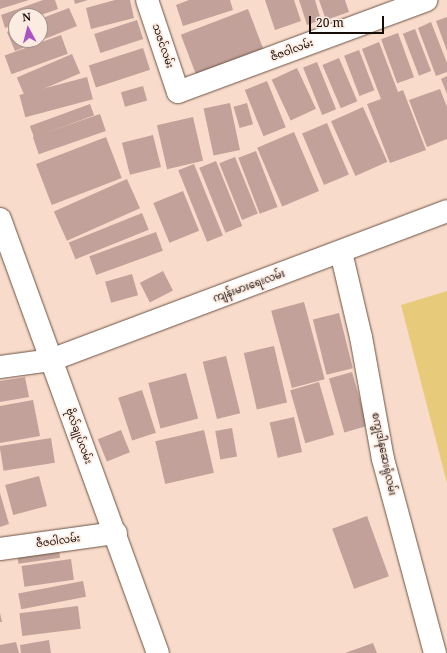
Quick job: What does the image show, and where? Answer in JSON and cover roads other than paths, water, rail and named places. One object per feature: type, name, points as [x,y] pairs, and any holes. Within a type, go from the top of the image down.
[{"type":"street","name":"သဇင်လမ်း","points":[[147,0],[178,92]]},
{"type":"street","name":"ဇီဇဝါလမ်း","points":[[178,92],[427,0]]},
{"type":"street","name":"ကျန်းမားရေးလမ်း","points":[[0,367],[51,360],[447,211]]},
{"type":"street","name":"ဗိုလ်ချုပ်လမ်း","points":[[0,219],[116,533],[158,653]]},
{"type":"street","name":"စက္ခုဒါနဆေးရုံလမ်း","points":[[341,252],[361,337],[383,459],[435,653]]},
{"type":"street","name":"ဇီဇဝါလမ်း","points":[[0,549],[116,533]]}]
